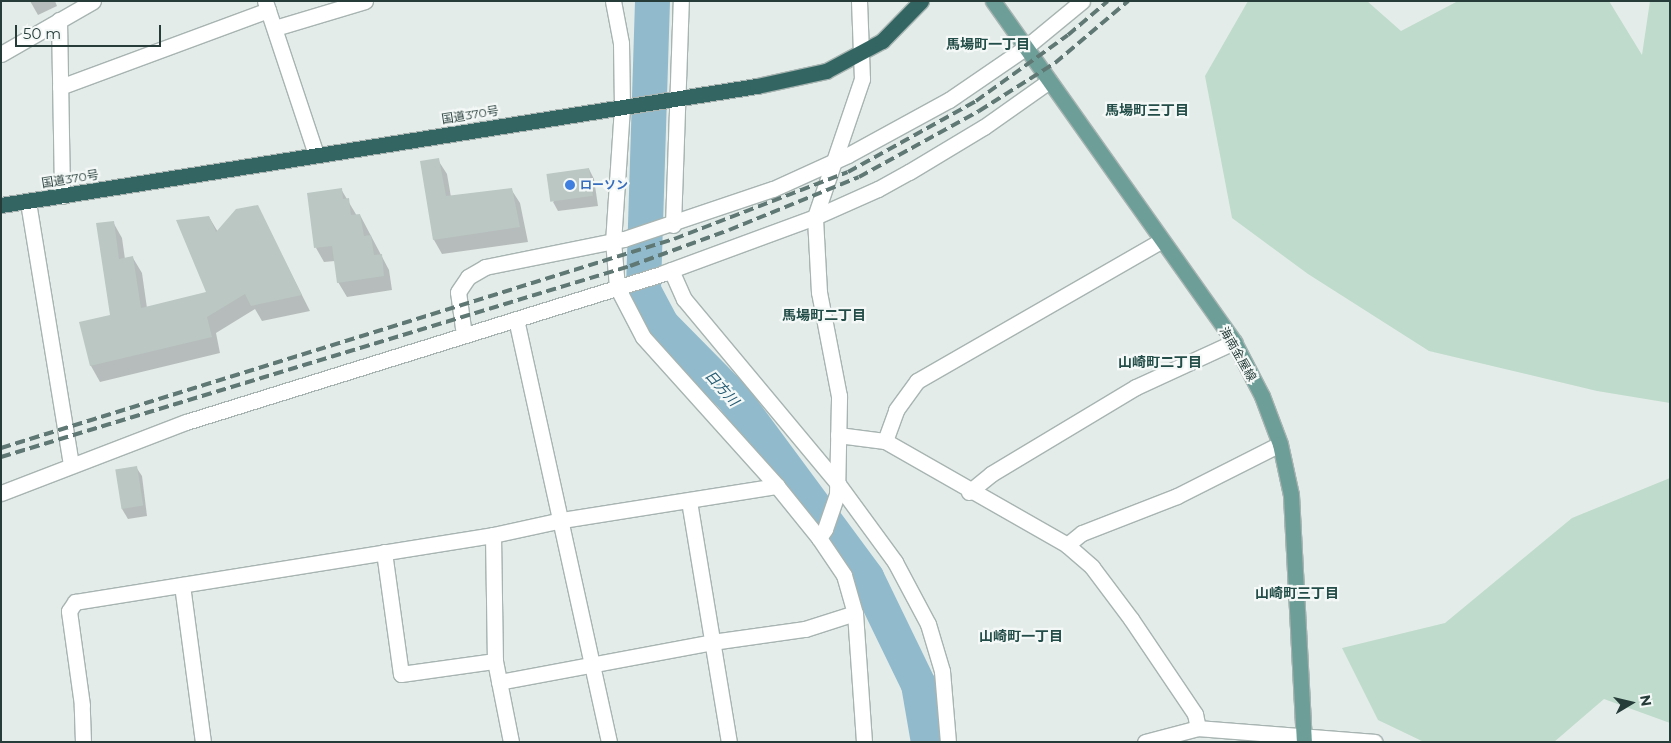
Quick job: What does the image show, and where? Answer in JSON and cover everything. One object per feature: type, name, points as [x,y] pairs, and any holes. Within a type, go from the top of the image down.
[{"type":"highway","name":"国道370号","points":[[1,205],[627,106],[826,71],[862,53],[882,40],[921,1]]},
{"type":"main road","name":"海南金屋線","points":[[993,1],[1160,241],[1234,342],[1262,396],[1280,444],[1291,495],[1296,542],[1303,739]]},
{"type":"street","points":[[1,54],[93,1]]},
{"type":"street","points":[[275,28],[365,1]]},
{"type":"street","points":[[613,1],[621,43],[627,106],[619,240],[622,286],[643,337],[822,534],[844,575],[856,613],[864,742]]},
{"type":"street","points":[[666,227],[670,99],[681,1]]},
{"type":"street","points":[[822,534],[837,489],[839,396],[819,292],[814,217],[862,79],[859,1]]},
{"type":"street","points":[[464,335],[458,292],[468,277],[485,267],[510,259],[619,240],[666,227],[773,189],[833,162],[949,100],[1025,48],[1082,1]]},
{"type":"street","points":[[60,87],[267,6],[316,154]]},
{"type":"street","points":[[59,20],[62,196]]},
{"type":"street","points":[[1,493],[71,464],[186,422],[622,286],[814,217],[878,190],[984,127],[1049,81]]},
{"type":"street","points":[[28,202],[71,464]]},
{"type":"street","points":[[885,441],[896,410],[917,381],[1160,241]]},
{"type":"street","points":[[667,271],[684,300],[896,562],[928,624],[942,671],[948,742]]},
{"type":"street","points":[[516,319],[562,520],[609,742]]},
{"type":"street","points":[[969,492],[990,474],[1136,387],[1234,342]]},
{"type":"street","points":[[838,435],[885,441],[969,492],[1022,517],[1067,545],[1092,567],[1131,619],[1195,714],[1198,728]]},
{"type":"street","points":[[1067,545],[1082,533],[1177,496],[1280,444]]},
{"type":"street","points":[[83,742],[82,705],[69,611],[75,602],[493,536],[562,520],[777,486]]},
{"type":"street","points":[[689,501],[729,742]]},
{"type":"street","points":[[493,536],[494,661],[511,742]]},
{"type":"street","points":[[384,552],[401,674],[494,661]]},
{"type":"street","points":[[182,585],[203,742]]},
{"type":"street","points":[[499,682],[712,642],[805,629],[856,613]]},
{"type":"street","points":[[1145,742],[1198,728],[1303,739],[1374,742]]},
{"type":"green space","points":[[1248,1],[1367,1],[1401,31],[1458,1],[1609,1],[1642,55],[1650,1],[1670,1],[1670,403],[1597,391],[1429,351],[1308,274],[1232,218],[1205,76]]},
{"type":"green space","points":[[1670,478],[1670,723],[1604,699],[1554,742],[1424,742],[1378,720],[1342,648],[1445,623],[1572,518]]},
{"type":"building","points":[[439,158],[446,196],[512,188],[520,227],[433,240],[420,161]]},
{"type":"building","points":[[589,168],[593,196],[550,202],[546,174]]},
{"type":"building","points":[[342,188],[343,199],[349,198],[351,215],[360,214],[364,236],[371,235],[374,255],[382,254],[384,276],[337,283],[332,246],[314,248],[307,193]]},
{"type":"building","points":[[258,205],[302,295],[251,306],[245,294],[207,317],[212,337],[90,366],[79,322],[110,315],[96,223],[114,221],[119,259],[133,256],[141,308],[206,292],[176,220],[209,216],[216,232],[236,209]]},
{"type":"building","points":[[137,466],[143,506],[122,509],[115,469]]},
{"type":"waterway","name":"日方川","points":[[652,1],[643,290],[661,324],[733,397],[866,577],[918,684],[928,742]]},
{"type":"railway","points":[[1,448],[674,239],[848,172],[976,101],[1068,35],[1108,1]]},
{"type":"railway","points":[[1,457],[630,266],[729,230],[859,177],[979,111],[1055,63],[1128,1]]},
{"type":"place","name":"ローソン","points":[[570,185]]},
{"type":"district","name":"馬場町一丁目","points":[[988,44]]},
{"type":"district","name":"馬場町三丁目","points":[[1147,110]]},
{"type":"district","name":"馬場町二丁目","points":[[824,315]]},
{"type":"district","name":"山崎町二丁目","points":[[1160,362]]},
{"type":"district","name":"山崎町三丁目","points":[[1297,593]]},
{"type":"district","name":"山崎町一丁目","points":[[1021,636]]}]
